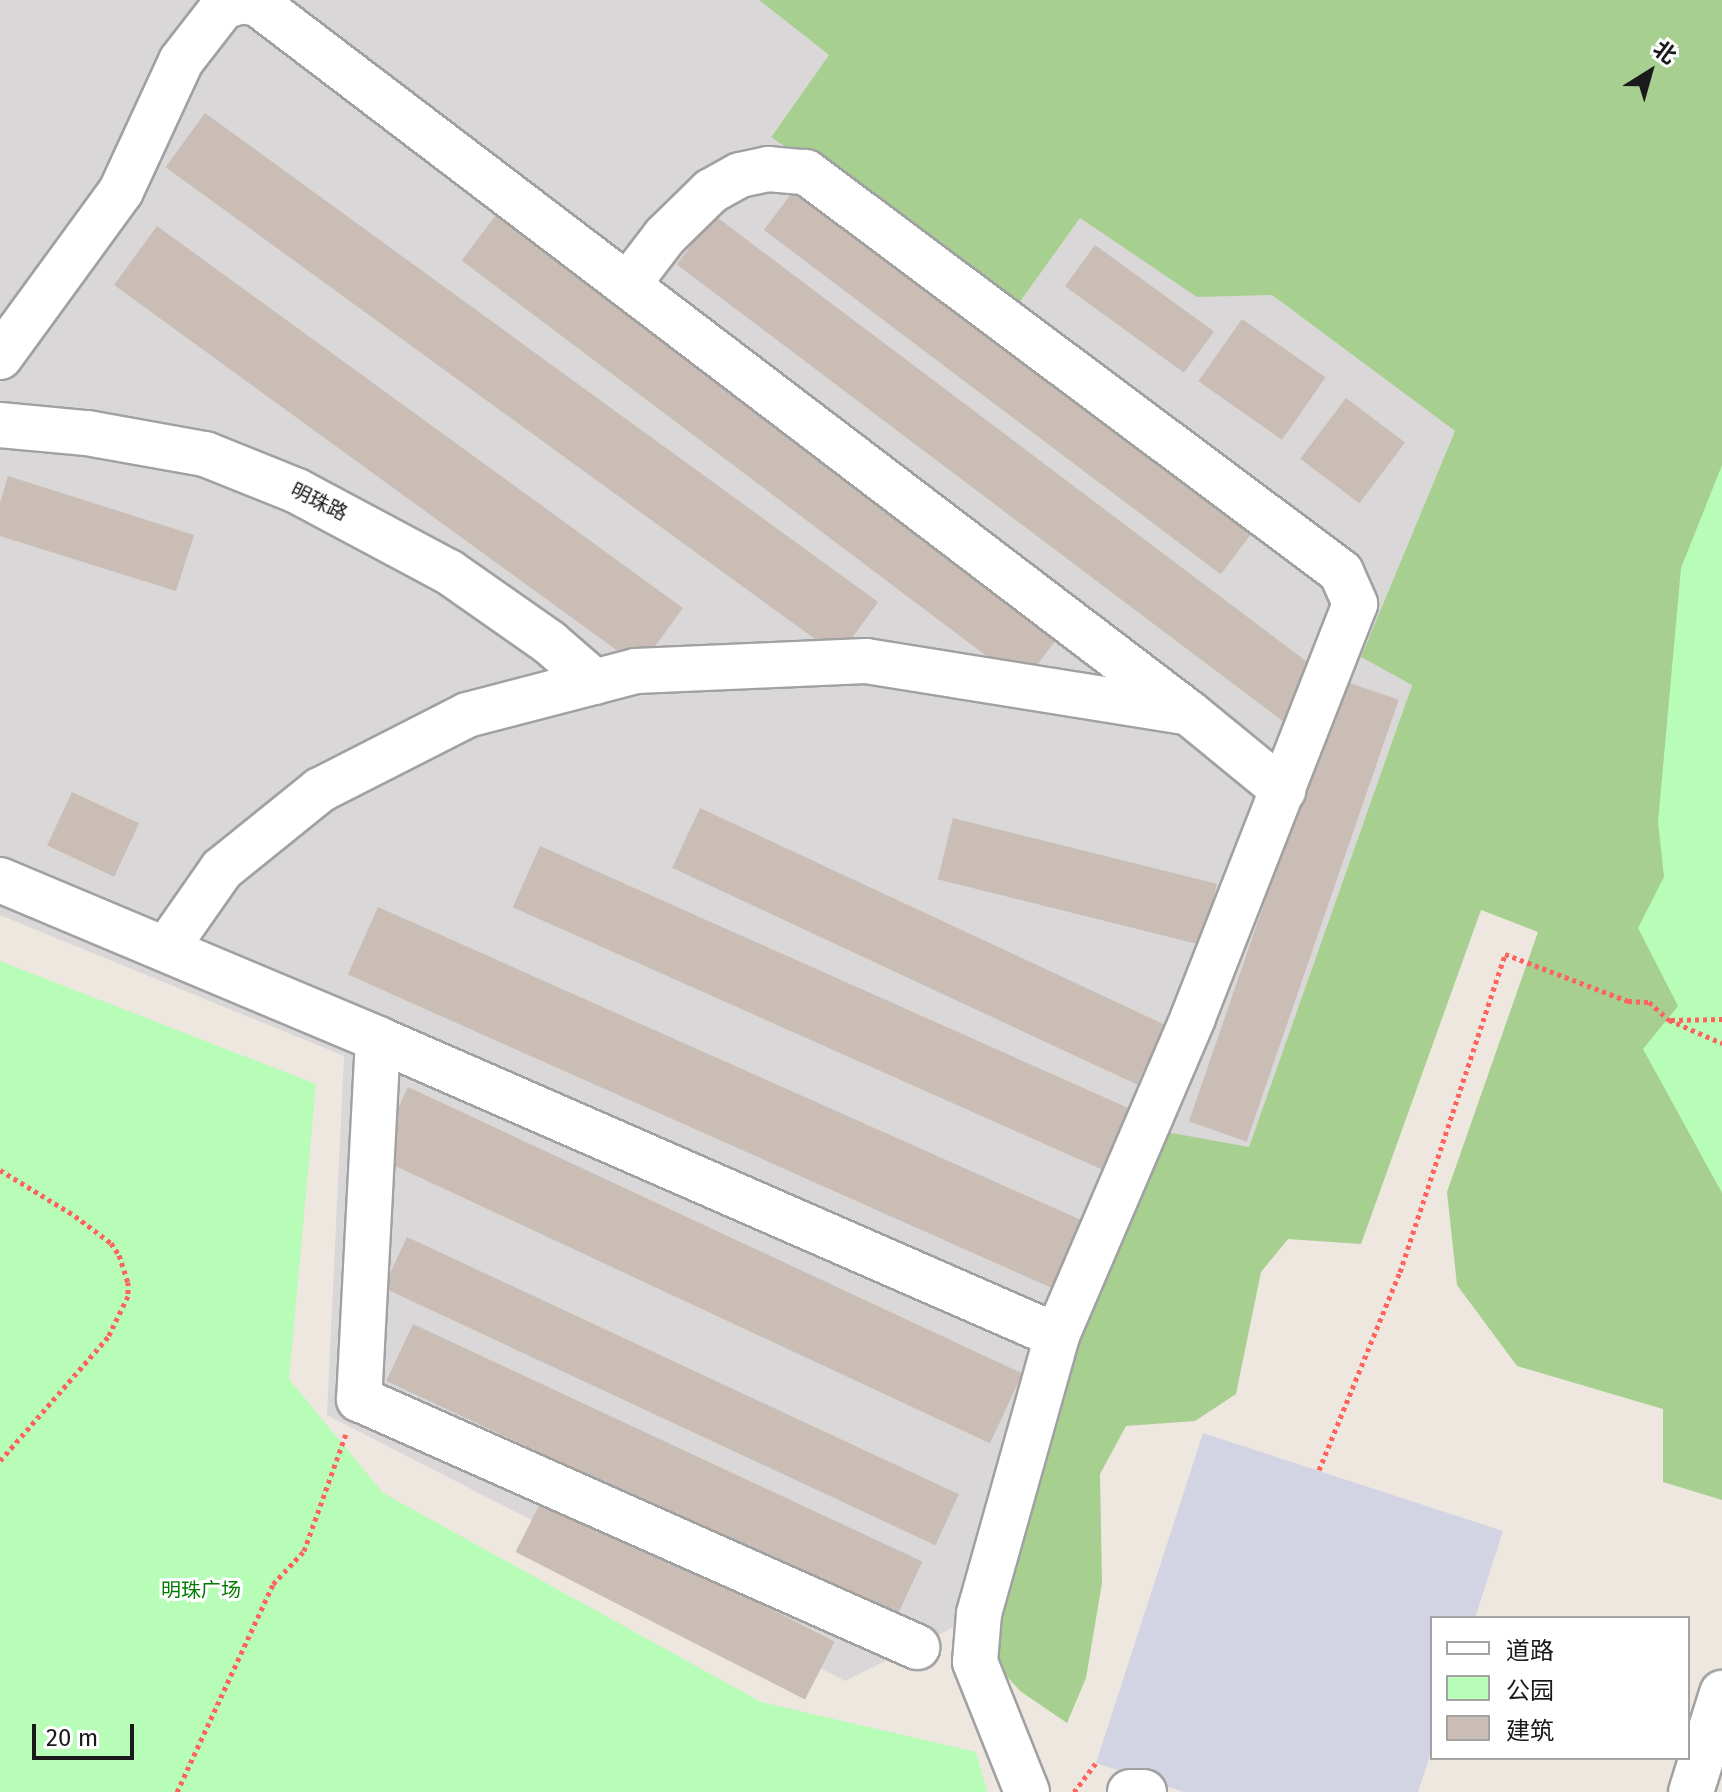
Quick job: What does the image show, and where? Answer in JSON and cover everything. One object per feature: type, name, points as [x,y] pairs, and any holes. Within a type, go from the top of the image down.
[{"type":"street","points":[[0,357],[121,191],[181,61],[223,7],[241,1],[258,4],[629,283],[1189,713],[1283,790]]},
{"type":"street","points":[[629,283],[665,236],[711,191],[740,175],[768,169],[806,172],[1341,572],[1355,604],[1193,1018],[1057,1336],[979,1614],[975,1662],[1027,1792]]},
{"type":"street","name":"明珠路","points":[[0,425],[87,433],[205,454],[297,491],[449,572],[549,642],[595,682]]},
{"type":"street","points":[[166,949],[222,869],[320,790],[467,715],[636,671],[866,661],[1189,713]]},
{"type":"street","points":[[0,880],[378,1039],[1057,1336]]},
{"type":"street","points":[[378,1039],[359,1399],[917,1647]]},
{"type":"street","points":[[1691,1792],[1722,1693]]},
{"type":"street","points":[[1130,1792],[1144,1792]]},
{"type":"path","points":[[1319,1470],[1400,1272],[1505,954],[1628,1001],[1649,1002],[1669,1020],[1722,1043]]},
{"type":"path","points":[[1669,1020],[1722,1019]]},
{"type":"path","points":[[0,1170],[75,1216],[111,1243],[128,1282],[128,1296],[108,1337],[0,1461]]},
{"type":"path","points":[[177,1792],[273,1584],[304,1551],[359,1399]]},
{"type":"path","points":[[1074,1792],[1096,1763]]},
{"type":"shaded area","points":[[0,0],[759,0],[829,55],[771,136],[1018,305],[1080,218],[1197,296],[1272,295],[1455,431],[1361,657],[1412,684],[1249,1147],[960,1624],[845,1681],[327,1415],[344,1056],[0,915]]},
{"type":"shaded area","points":[[1203,1433],[1503,1531],[1476,1616],[1430,1616],[1430,1756],[1418,1792],[1184,1792],[1096,1763]]},
{"type":"green space","points":[[759,0],[1722,0],[1722,1500],[1663,1482],[1663,1409],[1517,1366],[1457,1285],[1447,1192],[1538,932],[1481,910],[1361,1244],[1288,1239],[1261,1272],[1236,1394],[1195,1421],[1126,1426],[1100,1474],[1102,1583],[1086,1678],[1067,1723],[1020,1691],[960,1624],[1166,1132],[1249,1147],[1412,685],[1361,657],[1455,431],[1272,295],[1197,297],[1080,218],[1017,306],[771,137],[829,55]]},
{"type":"green space","points":[[1722,465],[1722,1193],[1643,1049],[1678,1006],[1638,928],[1664,877],[1658,822],[1681,568]]},
{"type":"green space","name":"明珠广场","points":[[0,961],[316,1084],[289,1379],[383,1493],[761,1702],[976,1752],[987,1792],[0,1792]]},
{"type":"building","points":[[205,113],[878,602],[839,656],[166,167]]},
{"type":"building","points":[[797,186],[1254,530],[1221,574],[764,230]]},
{"type":"building","points":[[499,211],[1060,634],[1023,684],[462,261]]},
{"type":"building","points":[[714,215],[1327,677],[1289,726],[677,265]]},
{"type":"building","points":[[157,226],[683,608],[640,667],[114,285]]},
{"type":"building","points":[[1095,245],[1214,331],[1184,373],[1065,286]]},
{"type":"building","points":[[1242,319],[1326,378],[1282,440],[1198,381]]},
{"type":"building","points":[[1346,398],[1405,443],[1359,503],[1300,459]]},
{"type":"building","points":[[8,476],[194,535],[176,591],[0,536],[0,503]]},
{"type":"building","points":[[1341,680],[1399,700],[1247,1141],[1189,1122]]},
{"type":"building","points":[[72,792],[139,823],[114,877],[47,845]]},
{"type":"building","points":[[700,808],[1165,1025],[1137,1085],[672,868]]},
{"type":"building","points":[[953,818],[1217,884],[1202,945],[938,879]]},
{"type":"building","points":[[540,846],[1138,1112],[1111,1174],[513,907]]},
{"type":"building","points":[[378,907],[1091,1224],[1060,1292],[348,975]]},
{"type":"building","points":[[408,1087],[1022,1374],[990,1443],[375,1157]]},
{"type":"building","points":[[407,1237],[959,1494],[935,1545],[383,1288]]},
{"type":"building","points":[[413,1324],[922,1562],[896,1619],[386,1381]]},
{"type":"building","points":[[545,1494],[835,1642],[805,1699],[515,1552]]}]
